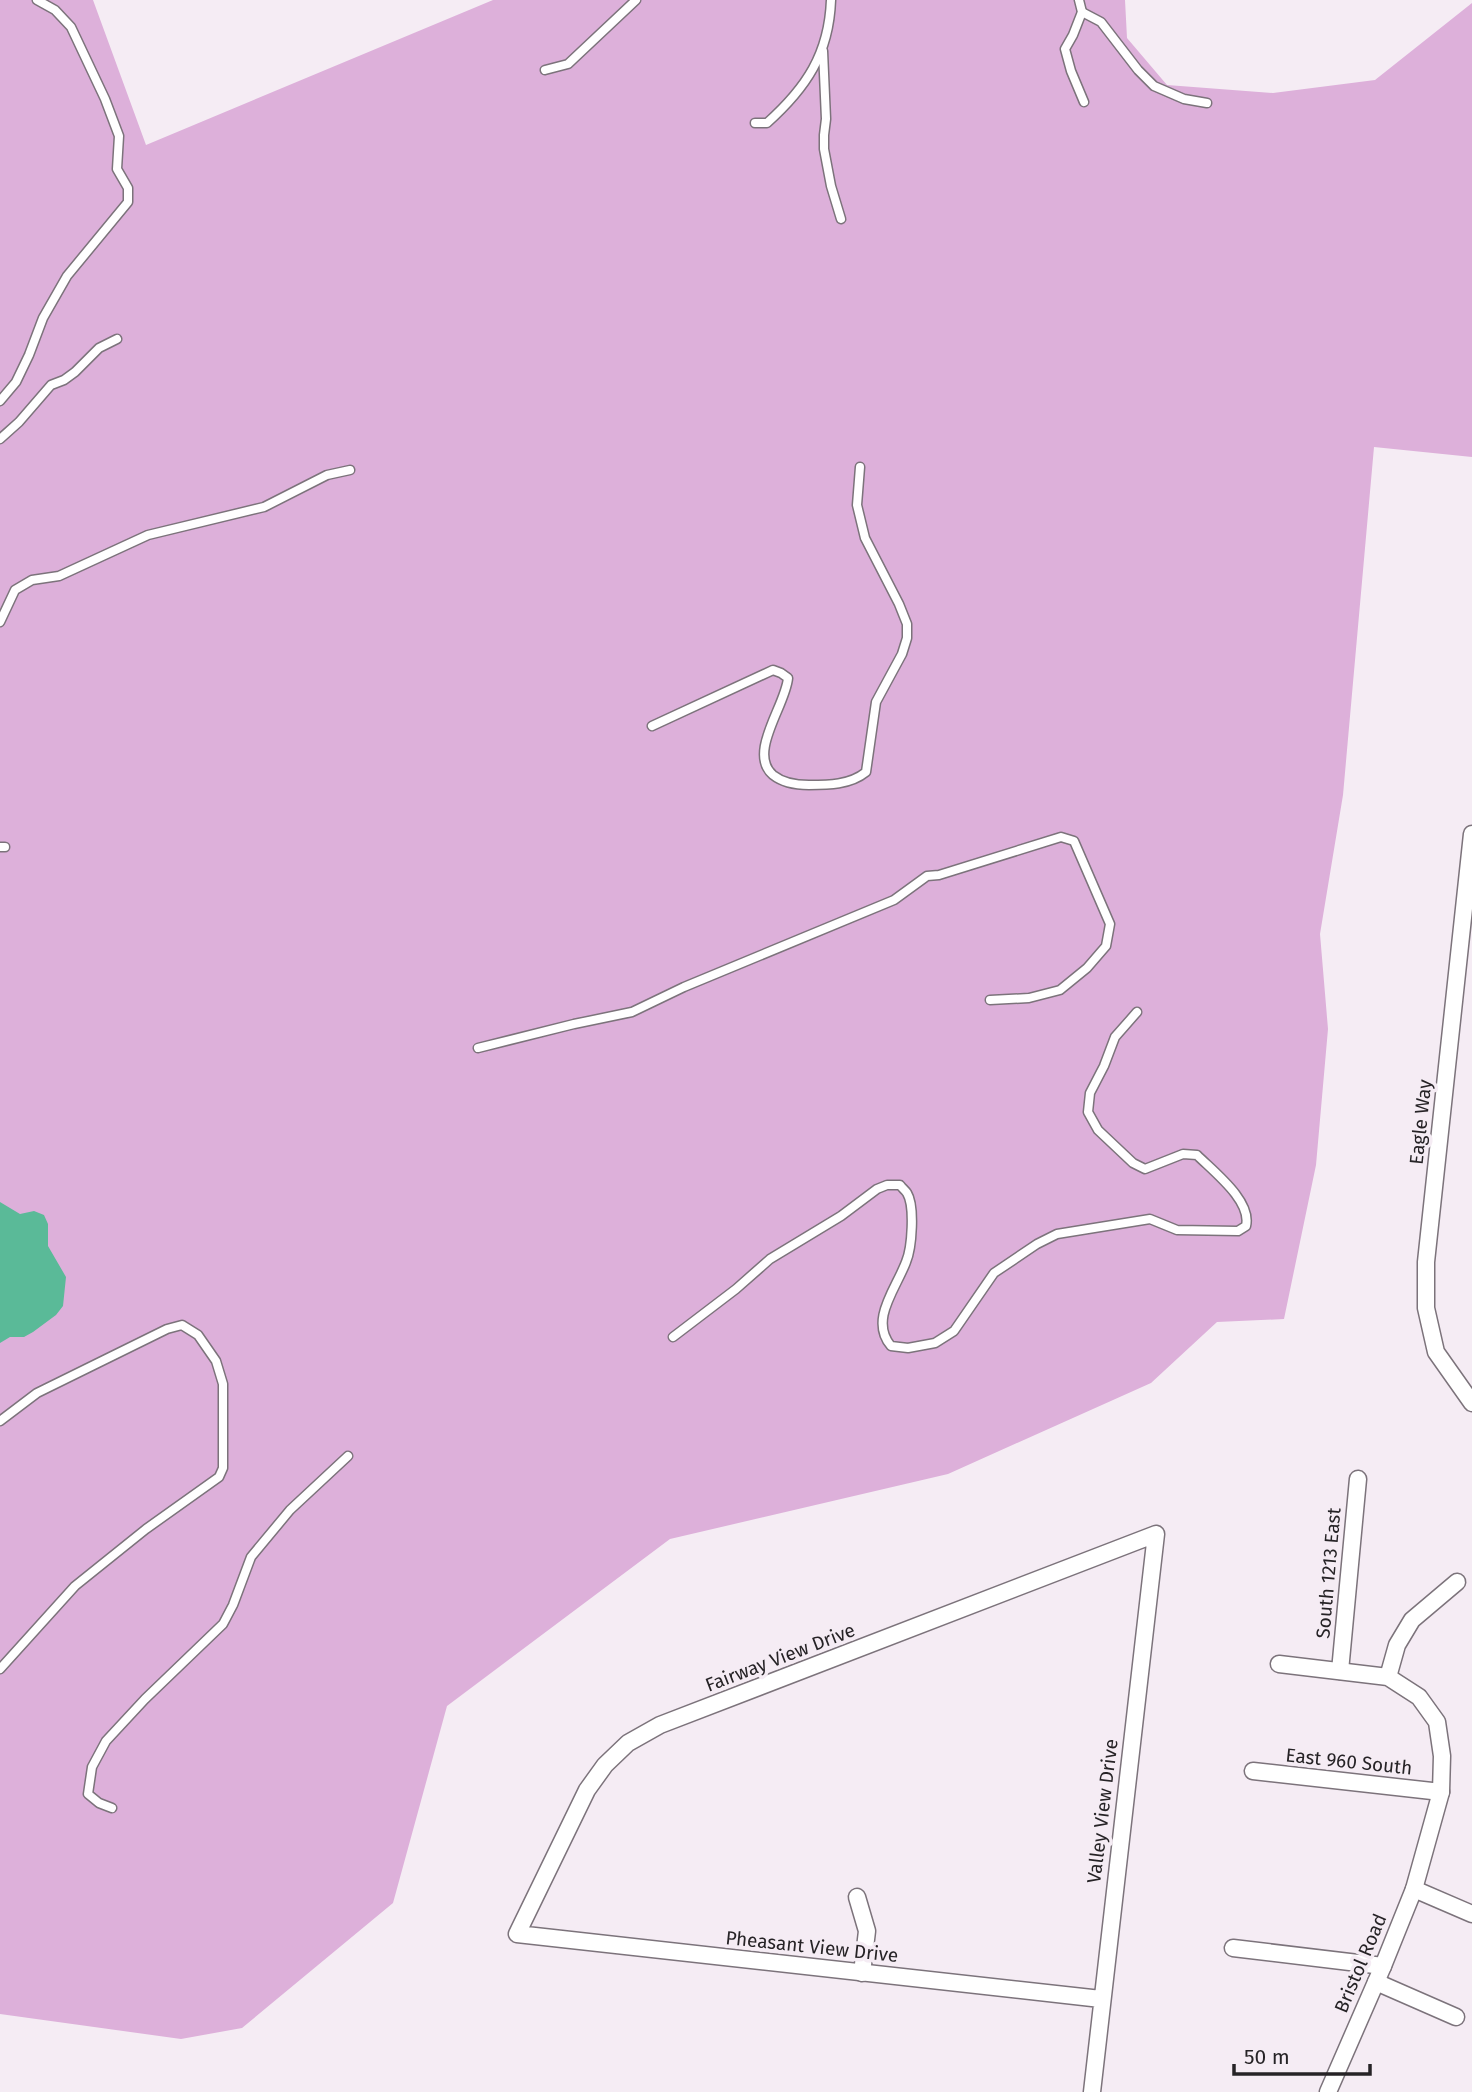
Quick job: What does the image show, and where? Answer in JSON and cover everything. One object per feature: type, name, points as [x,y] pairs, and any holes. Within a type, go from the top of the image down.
[{"type":"street","name":"Eagle Way","points":[[1471,1401],[1436,1352],[1426,1308],[1426,1262],[1467,933],[1472,834]]},
{"type":"street","name":"South 1213 East","points":[[1340,1671],[1358,1479]]},
{"type":"street","name":"Fairway View Drive","points":[[517,1934],[587,1790],[605,1765],[628,1743],[660,1725],[1156,1534]]},
{"type":"street","name":"Valley View Drive","points":[[1092,2092],[1156,1534]]},
{"type":"street","points":[[1388,1677],[1397,1645],[1412,1620],[1457,1582]]},
{"type":"street","name":"Bristol Road","points":[[1279,1664],[1388,1677],[1419,1697],[1437,1722],[1442,1756],[1441,1792],[1414,1889],[1328,2092]]},
{"type":"street","name":"East 960 South","points":[[1253,1771],[1441,1792]]},
{"type":"street","points":[[1414,1889],[1472,1914]]},
{"type":"street","points":[[857,1897],[867,1931],[862,1973]]},
{"type":"street","name":"Pheasant View Drive","points":[[517,1934],[1101,1999]]},
{"type":"street","points":[[1233,1948],[1383,1966]]},
{"type":"street","points":[[1376,1982],[1456,2017]]},
{"type":"lane","points":[[0,401],[16,383],[43,318],[67,276],[128,202],[128,188],[117,169],[119,136],[105,99],[71,27],[55,10],[37,0]]},
{"type":"lane","points":[[545,70],[568,64],[636,0]]},
{"type":"lane","points":[[831,0],[823,51],[826,119],[824,149],[841,219]]},
{"type":"lane","points":[[1079,0],[1082,12],[1065,49],[1084,102]]},
{"type":"lane","points":[[1082,12],[1101,22],[1138,70],[1154,86],[1184,99],[1207,103]]},
{"type":"lane","points":[[755,123],[767,124],[784,108],[799,92],[823,51]]},
{"type":"lane","points":[[0,439],[19,422],[51,385],[75,372],[99,348],[117,340]]},
{"type":"lane","points":[[652,726],[773,670],[788,678],[764,750],[764,763],[769,771],[782,781],[801,785],[828,785],[857,779],[866,772],[876,702],[902,654],[907,638],[907,624],[865,538],[857,505],[860,467]]},
{"type":"lane","points":[[0,622],[15,590],[32,580],[59,576],[148,535],[264,507],[327,475],[350,470]]},
{"type":"lane","points":[[478,1048],[632,1012],[684,987],[894,900],[927,876],[939,875],[1061,837],[1074,841],[1110,924],[1106,946],[1087,968],[1060,990],[1029,999],[990,1000]]},
{"type":"lane","points":[[673,1336],[736,1289],[770,1259],[841,1216],[877,1188],[887,1185],[900,1185],[908,1195],[911,1241],[907,1261],[881,1321],[884,1338],[891,1346],[908,1348],[935,1343],[954,1331],[994,1273],[1057,1234],[1150,1219],[1177,1230],[1238,1231],[1246,1226],[1248,1217],[1242,1202],[1197,1155],[1183,1154],[1145,1169],[1133,1163],[1098,1130],[1088,1112],[1090,1093],[1115,1037],[1137,1012]]},
{"type":"lane","points":[[0,1421],[37,1393],[167,1329],[181,1325],[198,1335],[216,1361],[223,1384],[223,1468],[219,1477],[146,1529],[75,1586],[0,1669]]},
{"type":"lane","points":[[112,1808],[99,1803],[88,1794],[92,1767],[106,1741],[145,1699],[223,1624],[251,1557],[290,1510],[348,1456]]},
{"type":"shaded area","points":[[0,0],[93,0],[146,145],[493,0],[1125,0],[1127,38],[1167,85],[1273,93],[1375,80],[1472,3],[1472,457],[1374,447],[1343,795],[1320,934],[1328,1029],[1316,1165],[1284,1319],[1217,1322],[1151,1383],[948,1474],[670,1539],[447,1706],[393,1903],[242,2028],[181,2039],[0,2014]]},
{"type":"shaded area","points":[[0,1202],[20,1214],[34,1211],[44,1215],[48,1224],[48,1246],[66,1277],[63,1306],[56,1315],[24,1337],[10,1337],[0,1343]]}]
